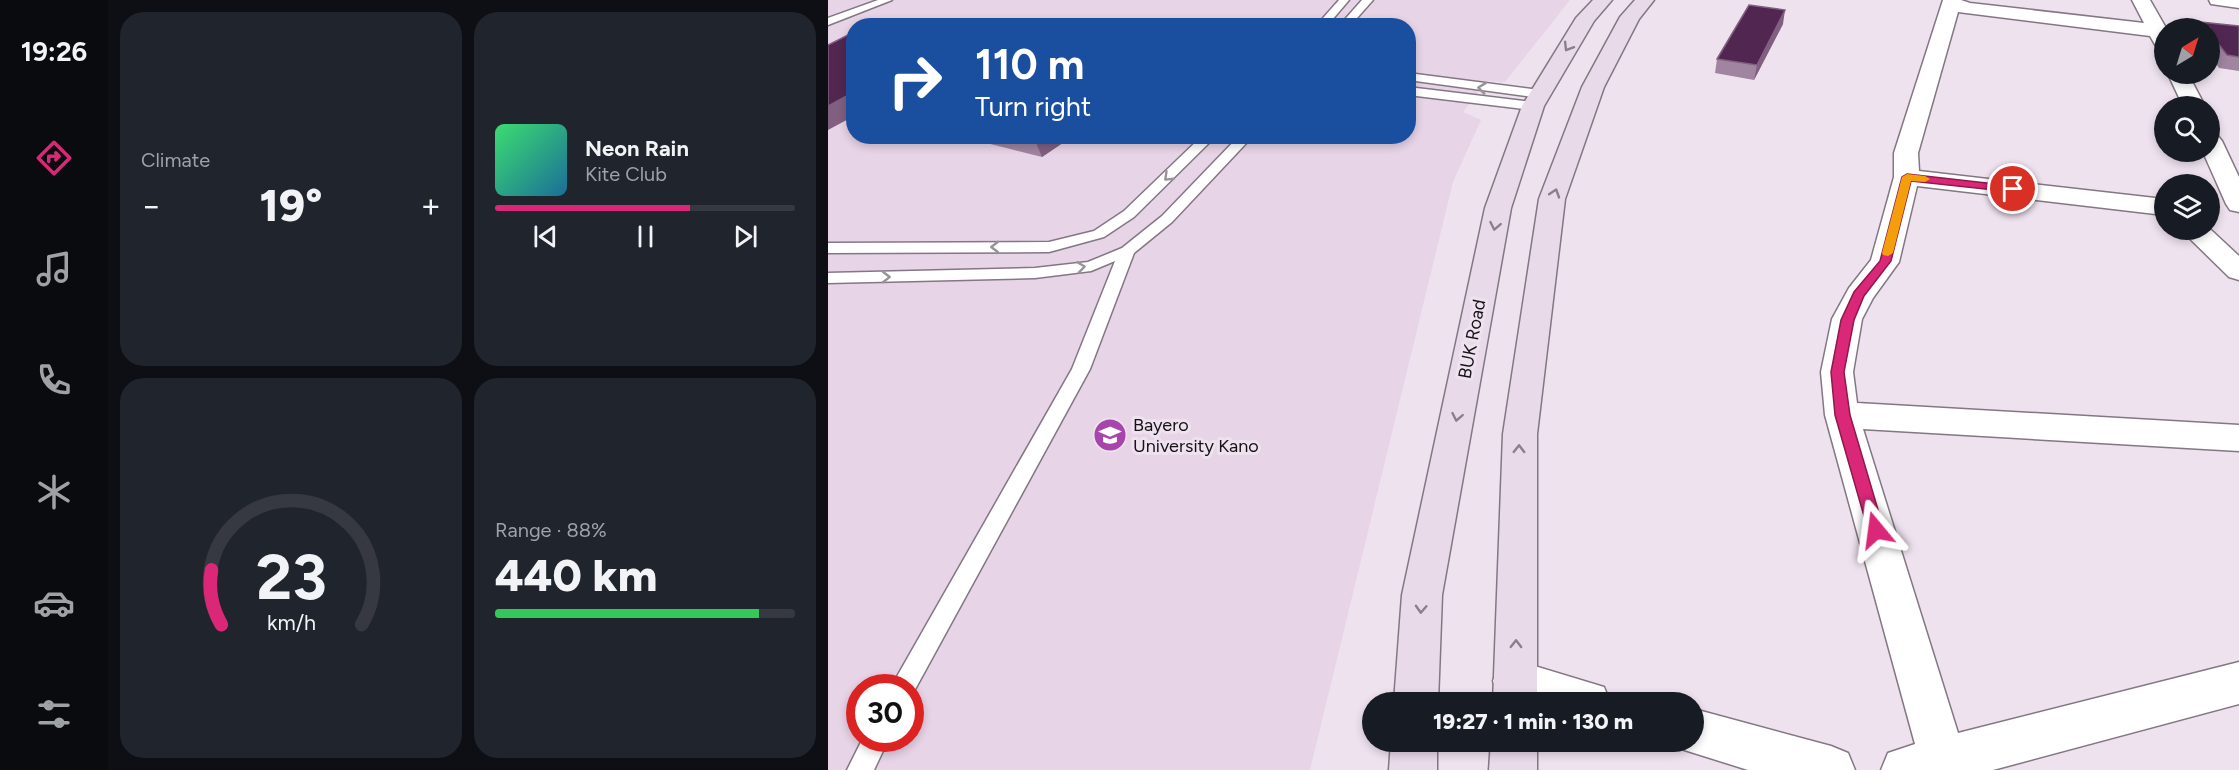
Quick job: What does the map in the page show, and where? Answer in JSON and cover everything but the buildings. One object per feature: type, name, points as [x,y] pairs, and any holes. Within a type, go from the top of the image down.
[{"type":"main road","name":"BUK Road","points":[[1417,692],[1424,584],[1498,208],[1537,100],[1586,18],[1603,0]]},
{"type":"main road","points":[[1515,692],[1520,434],[1552,199],[1593,87],[1630,17],[1645,0]]},
{"type":"main road","points":[[1413,770],[1414,752]]},
{"type":"main road","points":[[1513,770],[1514,752]]},
{"type":"street","points":[[2141,0],[2154,25]]},
{"type":"street","points":[[2218,0],[2239,2]]},
{"type":"street","points":[[2154,37],[1969,9],[1951,2],[1906,153],[1907,177],[1885,261],[1858,295],[1847,320],[1837,372],[1842,415],[1924,765],[2239,683]]},
{"type":"street","points":[[2217,162],[2232,211]]},
{"type":"street","points":[[1907,177],[2154,206]]},
{"type":"street","points":[[2206,240],[2239,271]]},
{"type":"street","points":[[1842,415],[2239,438]]},
{"type":"street","points":[[1704,735],[1831,770]]},
{"type":"lane","points":[[828,22],[888,0]]},
{"type":"lane","points":[[1328,18],[1344,0]]},
{"type":"lane","points":[[1351,18],[1368,0]]},
{"type":"lane","points":[[1416,77],[1537,100]]},
{"type":"lane","points":[[1416,91],[1537,100]]},
{"type":"lane","points":[[828,248],[1049,247],[1099,234],[1129,214],[1202,144]]},
{"type":"lane","points":[[828,278],[1035,273],[1092,266],[1127,251],[1167,219],[1239,144]]},
{"type":"lane","points":[[1129,214],[1167,219]]},
{"type":"lane","points":[[910,674],[1081,369],[1127,251]]},
{"type":"lane","points":[[860,770],[869,752]]},
{"type":"shaded area","name":"Bayero University Kano","points":[[828,0],[1570,0],[1505,82],[1487,81],[1463,112],[1481,120],[1453,182],[1310,770],[828,770]]},
{"type":"slow traffic","points":[[1888,253],[1907,177],[1925,179]]},
{"type":"place","name":"Bayero University Kano","points":[[1110,435]]},
{"type":"route","points":[[1876,530],[1842,415],[1837,372],[1847,320],[1858,295],[1885,261],[1907,177],[2013,189]]}]
